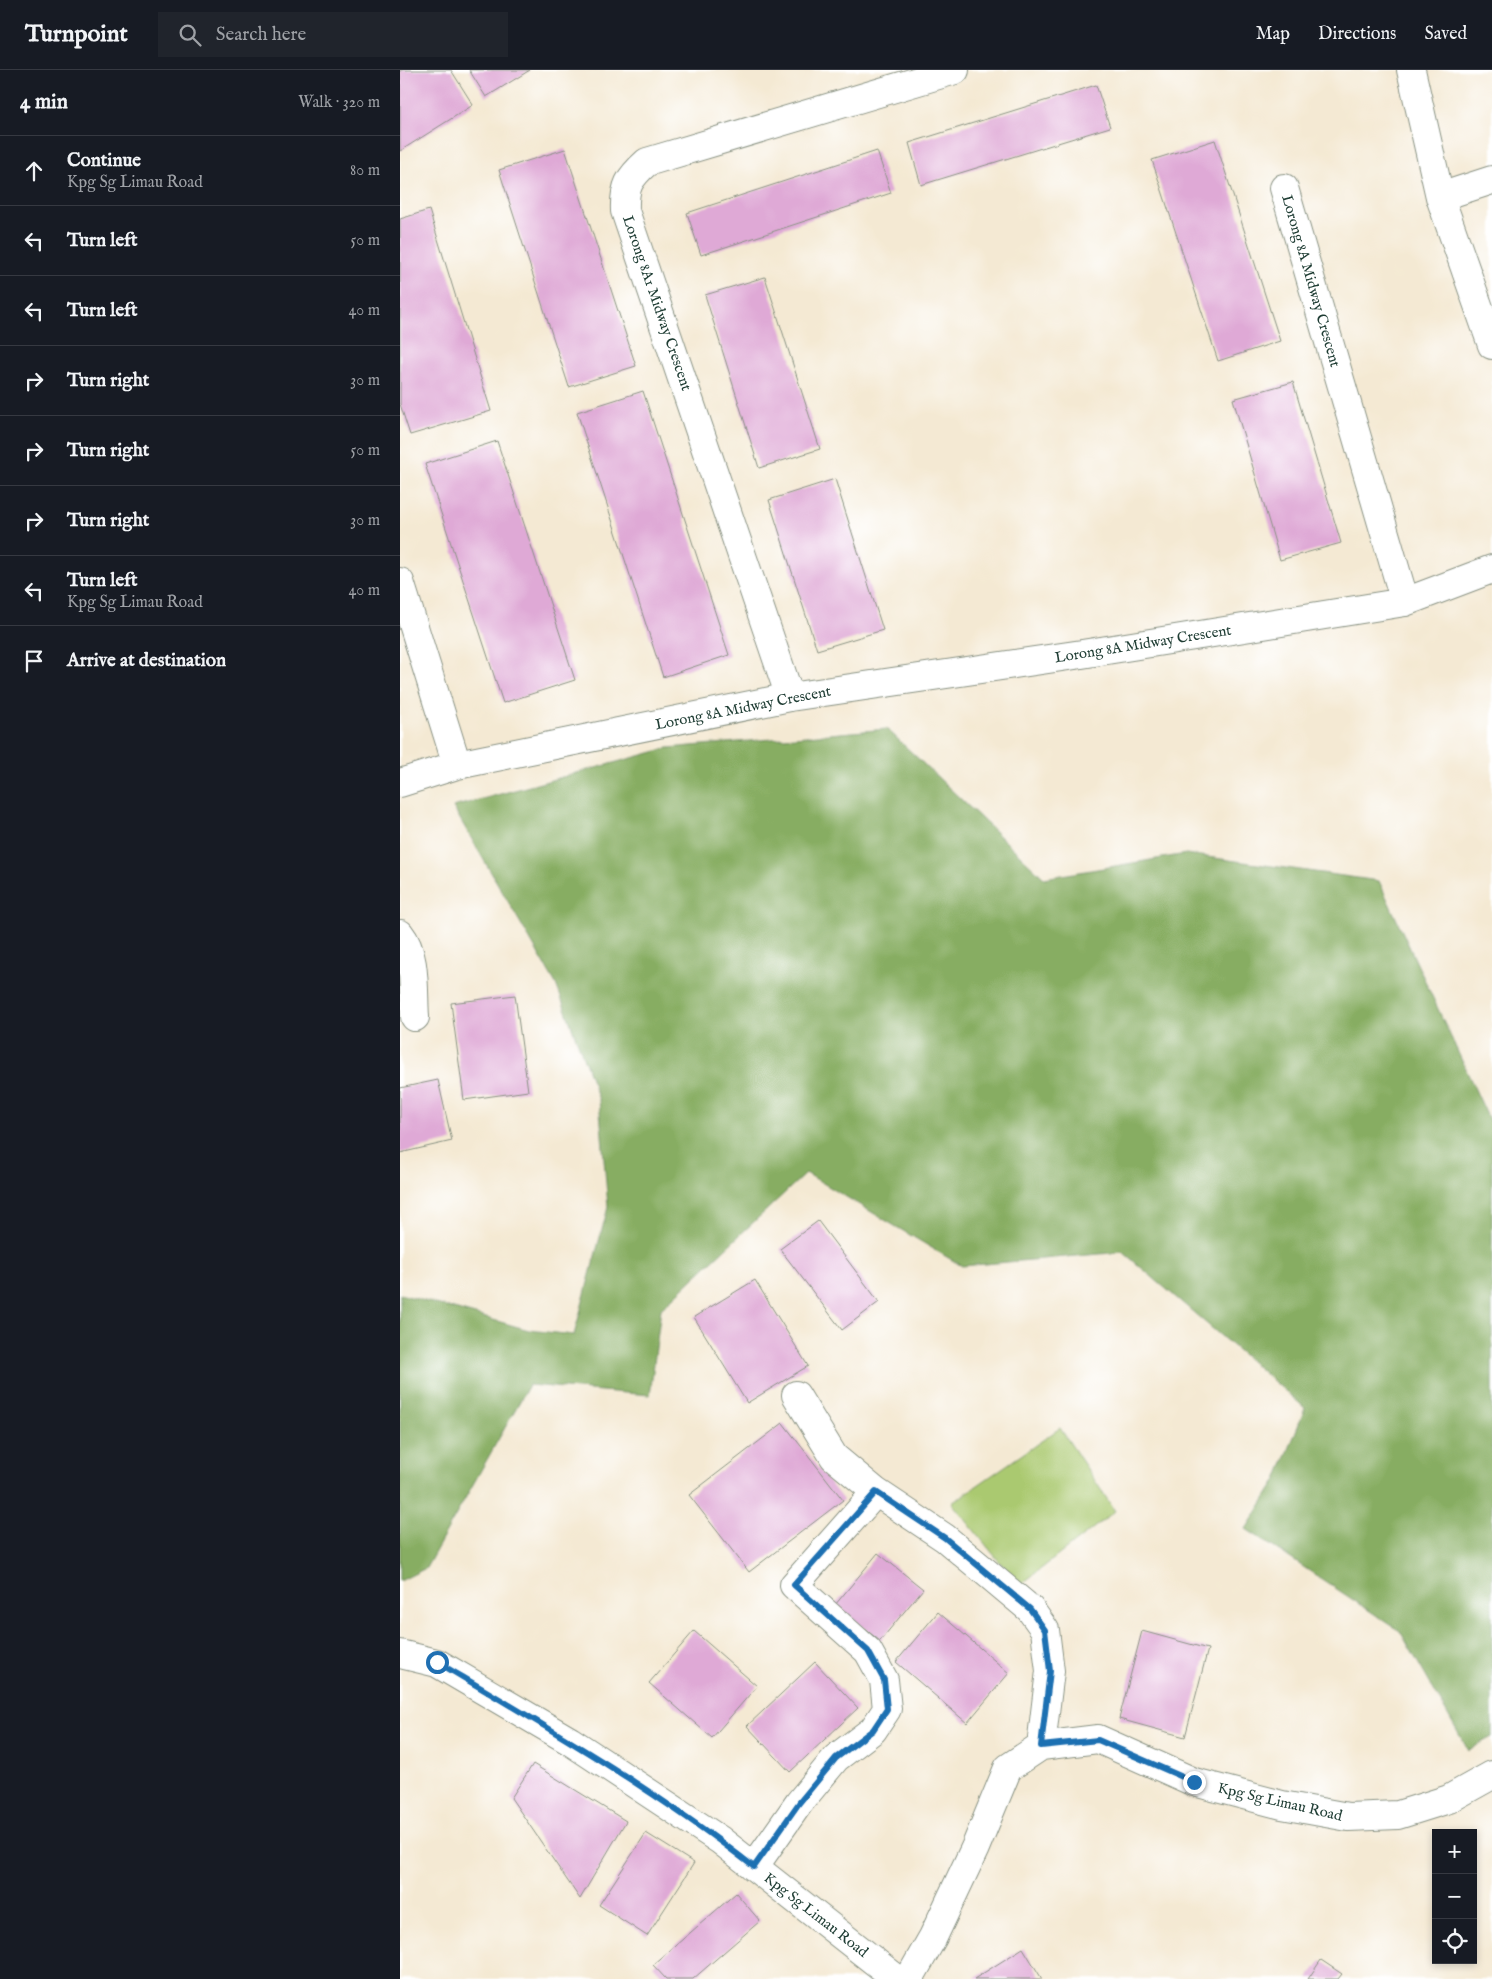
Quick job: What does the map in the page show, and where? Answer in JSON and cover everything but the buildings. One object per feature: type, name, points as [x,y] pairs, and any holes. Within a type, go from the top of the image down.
[{"type":"street","name":"Lorong 8A1 Midway Crescent","points":[[790,697],[625,211],[624,195],[631,177],[648,162],[954,70]]},
{"type":"street","points":[[1411,70],[1440,197],[1492,344]]},
{"type":"street","points":[[1440,197],[1492,180]]},
{"type":"street","name":"Lorong 8A Midway Crescent","points":[[400,783],[457,765],[790,697],[1091,653],[1405,602],[1284,188]]},
{"type":"street","points":[[1405,602],[1492,569]]},
{"type":"street","points":[[400,582],[457,765]]},
{"type":"street","points":[[400,934],[407,943],[412,967],[415,1017]]},
{"type":"street","points":[[796,1395],[834,1457],[876,1492],[945,1538],[1030,1609],[1045,1630],[1050,1671],[1041,1746]]},
{"type":"street","points":[[754,1867],[799,1803],[836,1758],[873,1730],[887,1709],[884,1680],[868,1651],[794,1585],[876,1492]]},
{"type":"street","name":"Kpg Sg Limau Road","points":[[400,1654],[437,1662],[570,1741],[720,1840],[897,1979]]},
{"type":"street","name":"Kpg Sg Limau Road","points":[[910,1979],[933,1937],[975,1848],[1008,1768],[1041,1746],[1098,1740],[1194,1782],[1282,1805],[1348,1817],[1398,1815],[1449,1799],[1492,1775]]},
{"type":"green space","points":[[887,729],[1044,878],[1186,854],[1379,881],[1492,1126],[1492,1737],[1468,1750],[1400,1631],[1246,1529],[1277,1480],[1305,1408],[1123,1252],[962,1266],[806,1173],[661,1309],[650,1395],[529,1385],[426,1568],[400,1581],[400,1294],[529,1330],[574,1335],[608,1207],[599,1100],[556,984],[453,807],[668,748]]},
{"type":"green space","points":[[1060,1428],[1115,1511],[1019,1586],[952,1503]]},
{"type":"route","points":[[437,1662],[570,1741],[720,1840],[754,1867],[799,1803],[836,1758],[873,1730],[887,1709],[884,1680],[868,1651],[794,1585],[876,1492],[945,1538],[1030,1609],[1045,1630],[1050,1671],[1041,1746],[1098,1740],[1194,1782]]}]
